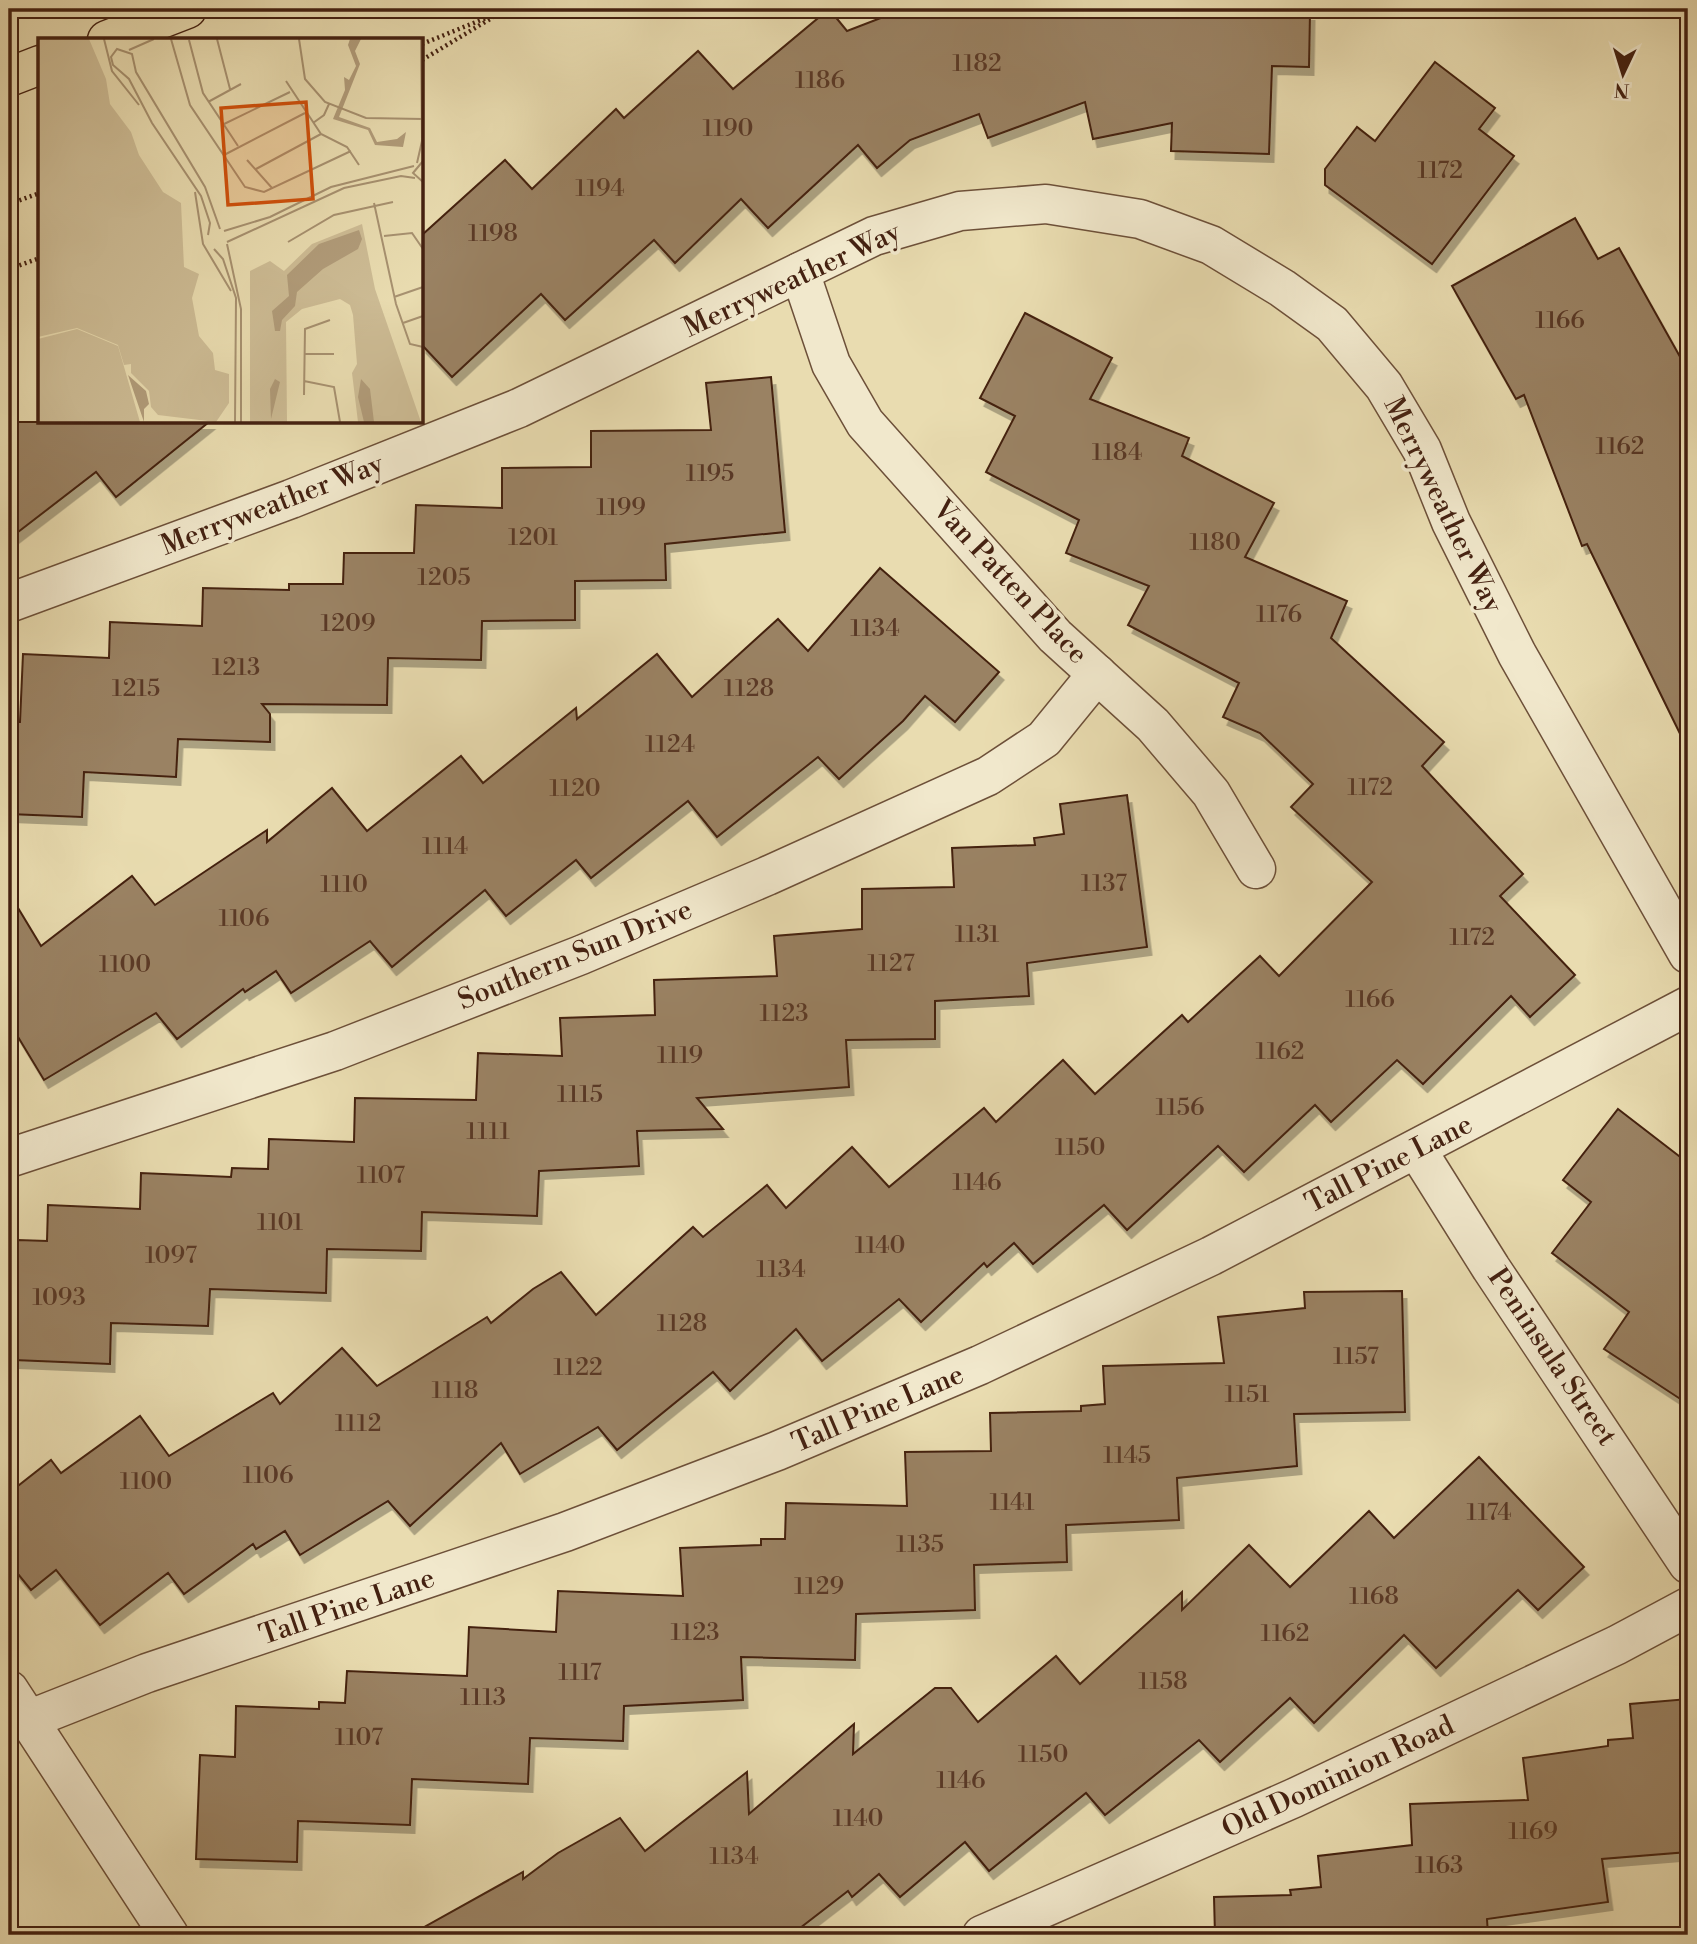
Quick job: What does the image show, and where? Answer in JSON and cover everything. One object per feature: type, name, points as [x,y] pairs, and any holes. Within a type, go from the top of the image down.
[{"type":"main road","points":[[112,38],[187,9]]},
{"type":"main road","points":[[9,77],[38,66]]},
{"type":"street","name":"Merryweather Way","points":[[9,603],[265,509],[519,408],[874,236],[960,211],[1046,204],[1140,219],[1211,245],[1282,288],[1332,324],[1384,386],[1422,450],[1451,522],[1517,654],[1688,954]]},
{"type":"street","name":"Van Patten Place","points":[[800,272],[831,363],[865,423],[1055,636],[1153,725],[1211,793],[1256,869]]},
{"type":"street","name":"Southern Sun Drive","points":[[9,1158],[335,1051],[581,956],[767,876],[988,776],[1044,739],[1097,674]]},
{"type":"street","name":"Tall Pine Lane","points":[[18,1705],[147,1673],[565,1532],[776,1451],[980,1365],[1211,1256],[1688,1006]]},
{"type":"street","name":"Peninsula Street","points":[[1417,1150],[1491,1268],[1688,1564]]},
{"type":"street","name":"Old Dominion Road","points":[[982,1935],[1294,1798],[1617,1645],[1688,1607]]},
{"type":"street","points":[[18,1705],[169,1935]]},
{"type":"path","points":[[424,43],[507,9]]},
{"type":"path","points":[[424,59],[507,9]]},
{"type":"path","points":[[9,204],[38,194]]},
{"type":"path","points":[[9,269],[38,259]]},
{"type":"building","points":[[829,9],[847,31],[904,9],[1166,9],[1310,13],[1309,67],[1272,66],[1269,154],[1171,151],[1172,123],[1093,139],[1085,102],[988,138],[979,114],[910,140],[877,168],[858,145],[768,228],[741,199],[675,263],[654,240],[565,320],[541,294],[452,377],[424,347],[424,233],[505,160],[532,189],[616,109],[624,118],[698,51],[733,89]]},
{"type":"building","points":[[1435,62],[1495,108],[1479,129],[1514,156],[1432,264],[1325,185],[1325,169],[1357,127],[1375,141]]},
{"type":"building","points":[[1575,218],[1598,259],[1619,248],[1688,371],[1688,750],[1587,544],[1582,546],[1524,395],[1516,399],[1452,286]]},
{"type":"building","points":[[1025,313],[1112,358],[1090,399],[1189,438],[1182,456],[1274,503],[1245,557],[1347,601],[1331,638],[1444,742],[1422,766],[1523,874],[1500,896],[1575,975],[1530,1017],[1511,996],[1423,1084],[1397,1060],[1331,1122],[1315,1105],[1244,1172],[1218,1146],[1127,1230],[1104,1205],[1033,1264],[1014,1243],[987,1267],[984,1263],[921,1322],[899,1299],[822,1361],[796,1329],[730,1391],[713,1372],[617,1450],[598,1427],[520,1474],[501,1443],[410,1526],[388,1501],[300,1555],[285,1531],[256,1549],[253,1544],[184,1594],[168,1573],[100,1625],[56,1570],[31,1590],[9,1563],[9,1493],[51,1460],[61,1473],[140,1416],[169,1456],[273,1393],[280,1404],[342,1348],[377,1386],[487,1317],[491,1323],[533,1289],[561,1272],[596,1315],[693,1227],[703,1237],[767,1185],[786,1208],[852,1147],[889,1187],[984,1108],[996,1122],[1063,1060],[1095,1094],[1182,1015],[1188,1022],[1260,956],[1279,976],[1372,882],[1291,807],[1313,784],[1260,733],[1223,717],[1239,683],[1128,625],[1149,586],[1066,553],[1079,520],[986,472],[1015,416],[980,398]]},
{"type":"building","points":[[771,377],[785,532],[665,544],[666,580],[575,581],[575,620],[482,621],[481,660],[388,658],[387,705],[262,704],[270,714],[270,742],[178,739],[176,777],[84,772],[82,817],[9,814],[9,722],[20,722],[23,654],[109,658],[110,622],[202,626],[203,588],[289,590],[289,584],[343,584],[344,553],[414,553],[416,505],[502,508],[502,468],[591,467],[591,431],[711,430],[706,383]]},
{"type":"building","points":[[9,422],[207,424],[116,497],[96,472],[9,539]]},
{"type":"building","points":[[880,568],[999,672],[955,722],[925,696],[903,721],[839,779],[818,757],[717,837],[688,801],[591,878],[576,860],[506,916],[485,890],[392,967],[370,941],[291,993],[276,971],[245,992],[243,989],[177,1039],[156,1013],[44,1080],[9,1022],[9,893],[41,946],[132,876],[155,905],[267,830],[267,842],[332,788],[367,831],[461,756],[483,783],[576,708],[577,719],[657,654],[692,697],[778,619],[808,651]]},
{"type":"building","points":[[1127,795],[1147,947],[1027,963],[1029,996],[935,1001],[935,1039],[846,1040],[849,1087],[697,1098],[723,1129],[637,1131],[639,1166],[539,1171],[537,1216],[422,1212],[421,1251],[327,1249],[326,1293],[210,1289],[208,1326],[111,1323],[110,1364],[14,1360],[18,1240],[47,1241],[48,1205],[140,1209],[141,1173],[231,1177],[232,1168],[268,1169],[269,1139],[354,1142],[355,1098],[476,1100],[478,1053],[562,1056],[560,1018],[655,1015],[654,980],[777,976],[774,936],[862,929],[862,889],[954,887],[952,848],[1035,845],[1034,838],[1064,834],[1060,804]]},
{"type":"building","points":[[1618,1109],[1688,1163],[1688,1404],[1604,1349],[1629,1312],[1552,1253],[1591,1202],[1563,1180]]},
{"type":"building","points":[[1402,1291],[1405,1412],[1294,1414],[1297,1466],[1177,1478],[1179,1520],[1066,1525],[1067,1562],[974,1565],[975,1610],[856,1614],[855,1660],[741,1657],[743,1700],[624,1706],[623,1741],[530,1738],[528,1784],[412,1779],[410,1825],[298,1821],[297,1862],[196,1859],[200,1755],[235,1757],[236,1706],[319,1709],[319,1702],[345,1703],[347,1671],[467,1676],[469,1627],[556,1632],[558,1591],[683,1596],[680,1548],[761,1545],[761,1539],[785,1539],[786,1503],[907,1506],[905,1452],[991,1451],[990,1413],[1081,1411],[1081,1406],[1105,1404],[1103,1366],[1224,1363],[1218,1317],[1305,1308],[1304,1292]]},
{"type":"building","points":[[1479,1457],[1584,1567],[1538,1610],[1518,1590],[1436,1668],[1404,1635],[1314,1723],[1290,1698],[1220,1762],[1199,1740],[1105,1815],[1086,1793],[989,1871],[965,1842],[900,1897],[879,1874],[852,1897],[848,1891],[791,1935],[410,1935],[523,1872],[523,1879],[558,1853],[620,1818],[645,1851],[747,1772],[749,1814],[854,1724],[853,1754],[935,1688],[951,1688],[978,1722],[1056,1656],[1080,1684],[1182,1592],[1182,1610],[1249,1545],[1290,1587],[1369,1511],[1394,1538]]},
{"type":"building","points":[[1688,1699],[1688,1852],[1602,1859],[1608,1902],[1487,1919],[1488,1935],[1215,1935],[1214,1897],[1291,1895],[1290,1890],[1321,1887],[1318,1856],[1412,1845],[1410,1804],[1528,1800],[1523,1758],[1608,1746],[1608,1740],[1633,1738],[1630,1704]]}]
